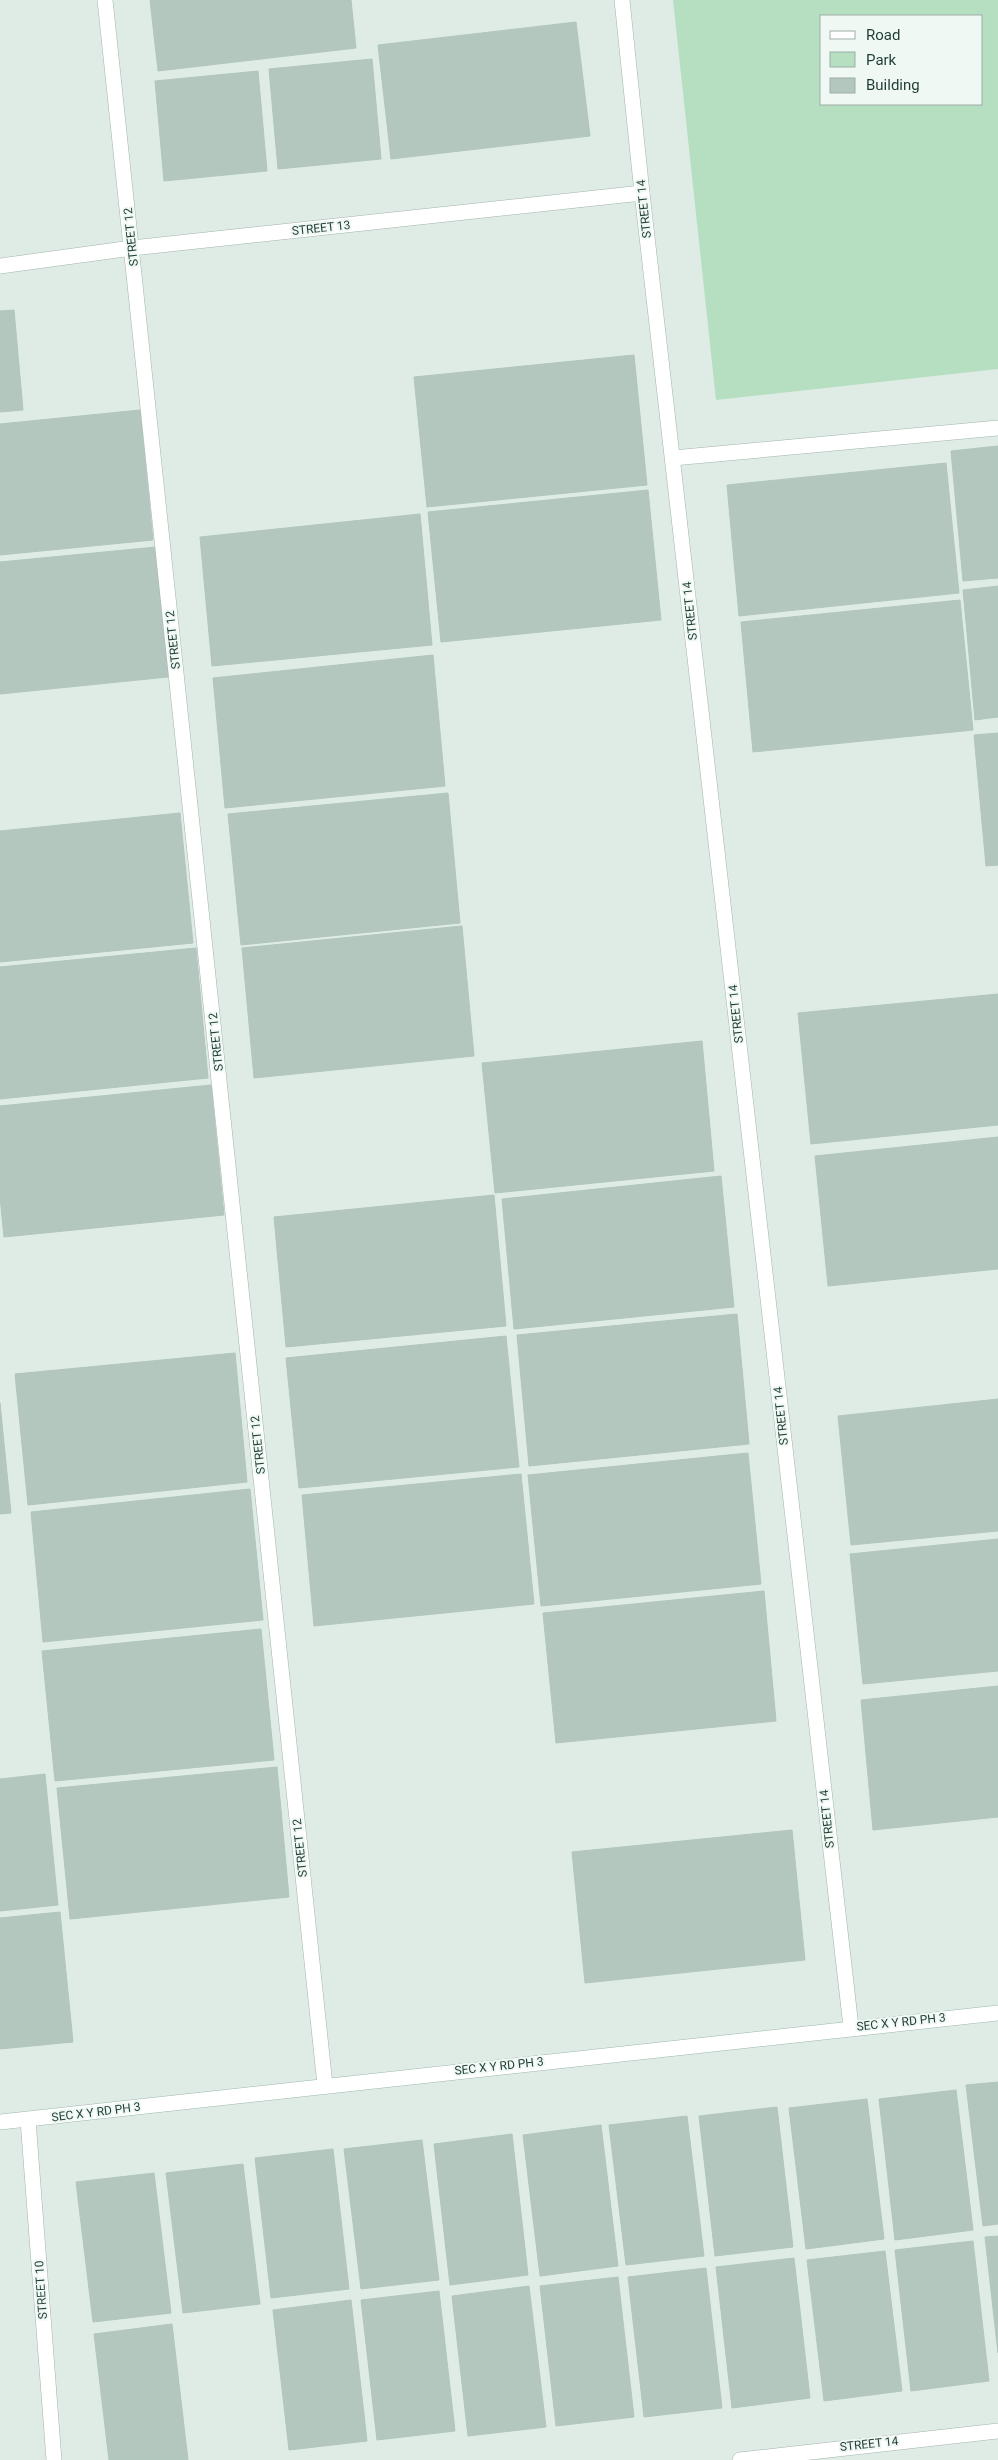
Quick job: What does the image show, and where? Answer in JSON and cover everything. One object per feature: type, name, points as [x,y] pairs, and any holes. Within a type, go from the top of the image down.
[{"type":"street","name":"STREET 12","points":[[105,0],[325,2085]]},
{"type":"street","name":"STREET 14","points":[[622,0],[642,193],[851,2027]]},
{"type":"street","name":"STREET 13","points":[[0,266],[132,248],[642,193]]},
{"type":"street","points":[[673,458],[998,428]]},
{"type":"street","name":"SEC X Y RD PH 3","points":[[0,2122],[851,2027],[998,2013]]},
{"type":"street","name":"STREET 10","points":[[28,2120],[54,2460]]},
{"type":"street","name":"STREET 14","points":[[740,2460],[845,2454],[998,2430]]},
{"type":"green space","points":[[673,0],[998,0],[998,369],[716,400]]},
{"type":"building","points":[[150,0],[351,0],[356,48],[158,71]]},
{"type":"building","points":[[576,22],[590,136],[391,159],[378,45]]},
{"type":"building","points":[[372,59],[381,159],[278,169],[269,69]]},
{"type":"building","points":[[258,71],[267,171],[164,181],[155,81]]},
{"type":"building","points":[[14,310],[23,410],[0,412],[0,311]]},
{"type":"building","points":[[634,355],[647,485],[427,507],[414,377]]},
{"type":"building","points":[[140,410],[153,540],[0,555],[0,424]]},
{"type":"building","points":[[998,446],[998,578],[963,581],[951,451]]},
{"type":"building","points":[[946,463],[959,593],[739,616],[727,485]]},
{"type":"building","points":[[648,490],[661,620],[441,642],[428,512]]},
{"type":"building","points":[[420,514],[432,645],[212,666],[200,537]]},
{"type":"building","points":[[156,547],[168,677],[0,694],[0,562]]},
{"type":"building","points":[[998,586],[998,717],[975,720],[963,590]]},
{"type":"building","points":[[960,600],[973,730],[753,752],[741,622]]},
{"type":"building","points":[[433,655],[445,786],[225,808],[213,678]]},
{"type":"building","points":[[998,733],[998,865],[986,866],[974,735]]},
{"type":"building","points":[[448,793],[460,923],[241,945],[228,814]]},
{"type":"building","points":[[180,813],[193,943],[0,962],[0,831]]},
{"type":"building","points":[[462,926],[474,1056],[254,1078],[242,948]]},
{"type":"building","points":[[196,948],[208,1078],[0,1099],[0,967]]},
{"type":"building","points":[[998,994],[998,1125],[811,1144],[798,1013]]},
{"type":"building","points":[[702,1041],[714,1171],[495,1193],[482,1063]]},
{"type":"building","points":[[211,1085],[224,1215],[4,1237],[0,1197],[0,1106]]},
{"type":"building","points":[[998,1137],[998,1269],[828,1286],[815,1156]]},
{"type":"building","points":[[721,1176],[734,1307],[514,1329],[502,1199]]},
{"type":"building","points":[[494,1195],[506,1326],[286,1347],[274,1217]]},
{"type":"building","points":[[737,1314],[749,1444],[529,1466],[517,1335]]},
{"type":"building","points":[[506,1336],[519,1467],[299,1488],[286,1358]]},
{"type":"building","points":[[235,1353],[247,1482],[28,1505],[15,1374]]},
{"type":"building","points":[[998,1399],[998,1531],[851,1545],[838,1416]]},
{"type":"building","points":[[0,1403],[11,1513],[0,1514]]},
{"type":"building","points":[[748,1453],[761,1584],[541,1606],[528,1475]]},
{"type":"building","points":[[521,1474],[534,1604],[314,1626],[302,1495]]},
{"type":"building","points":[[250,1489],[263,1620],[43,1642],[31,1512]]},
{"type":"building","points":[[998,1539],[998,1671],[863,1684],[850,1554]]},
{"type":"building","points":[[764,1591],[776,1721],[556,1743],[543,1613]]},
{"type":"building","points":[[261,1629],[274,1760],[55,1781],[42,1651]]},
{"type":"building","points":[[998,1686],[998,1817],[873,1830],[861,1700]]},
{"type":"building","points":[[277,1767],[289,1897],[70,1919],[57,1788]]},
{"type":"building","points":[[45,1774],[58,1905],[0,1911],[0,1779]]},
{"type":"building","points":[[792,1830],[805,1960],[585,1983],[572,1852]]},
{"type":"building","points":[[60,1912],[73,2042],[0,2049],[0,1918]]},
{"type":"building","points":[[998,2082],[998,2224],[983,2226],[966,2085]]},
{"type":"building","points":[[956,2090],[973,2230],[895,2240],[879,2099]]},
{"type":"building","points":[[867,2099],[884,2239],[806,2249],[789,2108]]},
{"type":"building","points":[[777,2107],[793,2247],[715,2256],[699,2116]]},
{"type":"building","points":[[687,2116],[704,2256],[626,2265],[609,2125]]},
{"type":"building","points":[[601,2125],[618,2266],[540,2276],[523,2135]]},
{"type":"building","points":[[512,2134],[528,2275],[450,2285],[434,2144]]},
{"type":"building","points":[[422,2140],[439,2280],[361,2289],[344,2149]]},
{"type":"building","points":[[333,2149],[349,2289],[271,2298],[255,2158]]},
{"type":"building","points":[[243,2164],[260,2304],[183,2313],[166,2173]]},
{"type":"building","points":[[154,2173],[171,2313],[93,2322],[76,2182]]},
{"type":"building","points":[[998,2236],[998,2353],[985,2237]]},
{"type":"building","points":[[973,2241],[989,2381],[911,2391],[895,2250]]},
{"type":"building","points":[[885,2251],[902,2391],[824,2401],[807,2260]]},
{"type":"building","points":[[794,2258],[810,2398],[732,2408],[716,2267]]},
{"type":"building","points":[[706,2268],[722,2408],[644,2417],[628,2277]]},
{"type":"building","points":[[618,2277],[634,2417],[556,2426],[540,2286]]},
{"type":"building","points":[[529,2286],[546,2427],[468,2436],[452,2296]]},
{"type":"building","points":[[439,2291],[455,2431],[377,2440],[361,2300]]},
{"type":"building","points":[[351,2300],[367,2441],[289,2450],[273,2310]]},
{"type":"building","points":[[172,2324],[188,2460],[109,2460],[94,2334]]}]
